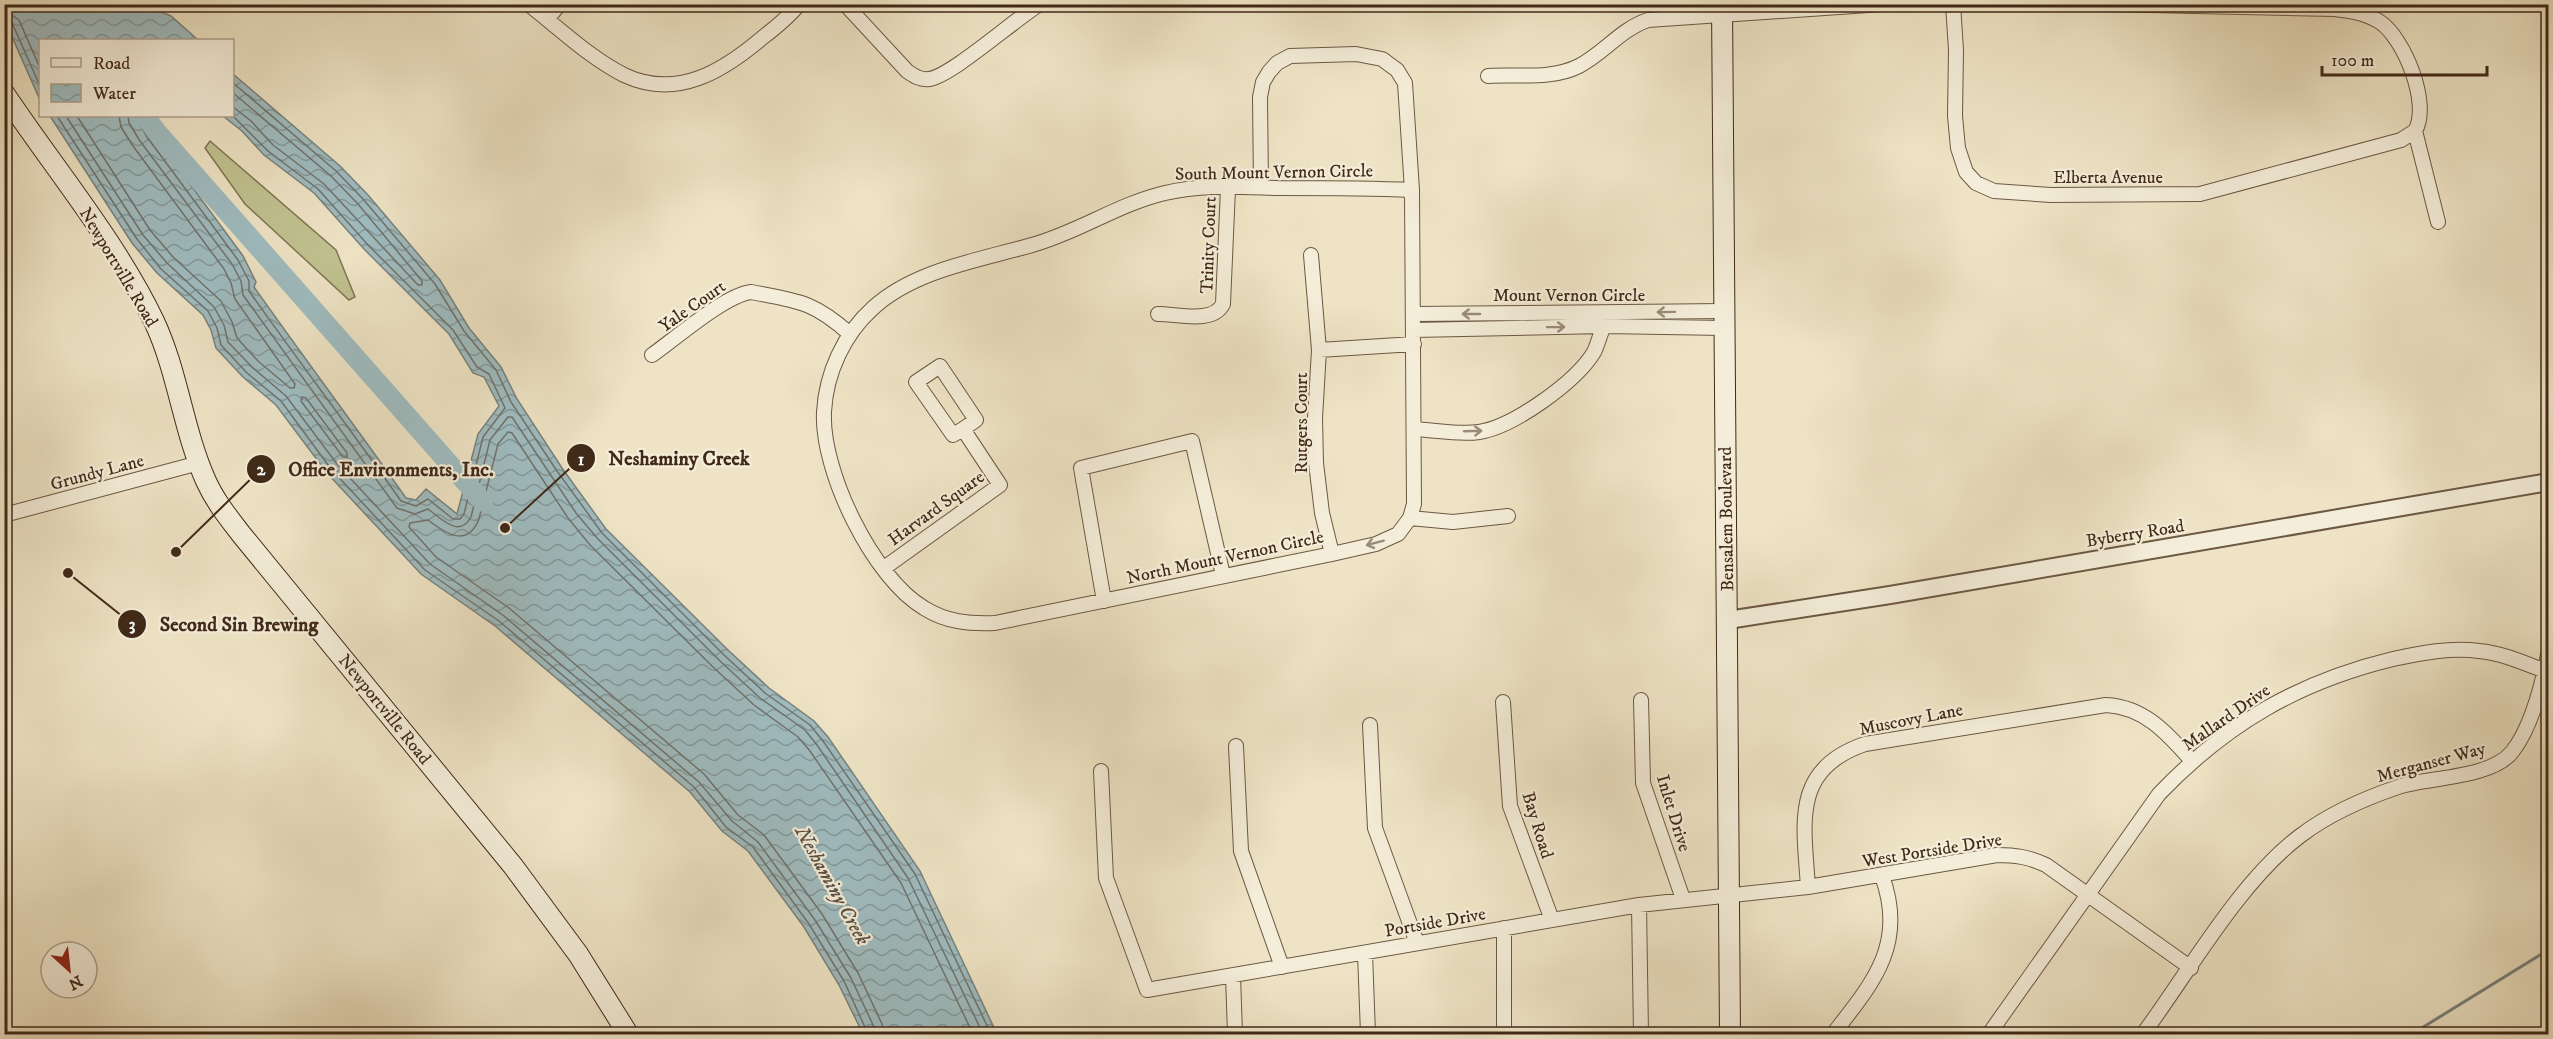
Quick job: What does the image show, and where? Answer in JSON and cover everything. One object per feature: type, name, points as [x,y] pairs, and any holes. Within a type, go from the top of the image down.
[{"type":"main road","name":"Bensalem Boulevard","points":[[1722,10],[1730,1035]]},
{"type":"main road","name":"Newportville Road","points":[[4,93],[93,220],[149,312],[170,363],[199,463],[211,492],[225,514],[520,876],[578,954],[628,1035]]},
{"type":"street","points":[[528,4],[609,66],[627,76],[653,83],[698,80],[730,64],[780,23],[799,4]]},
{"type":"street","points":[[547,19],[560,4]]},
{"type":"street","points":[[845,4],[908,71],[917,78],[929,79],[947,71],[1040,4]]},
{"type":"street","points":[[1488,76],[1560,73],[1586,62],[1623,32],[1648,20],[1722,10],[1883,4]]},
{"type":"street","name":"Elberta Avenue","points":[[1953,4],[1956,50],[1955,116],[1958,148],[1966,172],[1976,183],[1994,191],[2051,195],[2200,194],[2401,140],[2415,131]]},
{"type":"street","points":[[2103,4],[2335,9],[2367,15],[2390,30],[2407,58],[2420,112],[2420,120],[2415,131],[2438,222]]},
{"type":"street","points":[[1261,188],[1260,97],[1263,82],[1277,63],[1290,56],[1356,54],[1382,58],[1397,70],[1405,83],[1412,190],[1415,488],[1410,518],[1453,522],[1508,516]]},
{"type":"street","name":"South Mount Vernon Circle","points":[[884,568],[850,516],[836,484],[824,422],[827,389],[838,354],[850,334],[873,308],[892,292],[910,282],[1052,240],[1137,201],[1167,192],[1228,188],[1412,190]]},
{"type":"street","name":"Trinity Court","points":[[1158,314],[1210,316],[1220,310],[1223,304],[1228,188]]},
{"type":"street","points":[[1311,255],[1319,350]]},
{"type":"street","name":"Yale Court","points":[[652,356],[711,313],[744,293],[751,292],[808,304],[823,312],[850,334]]},
{"type":"street","name":"Mount Vernon Circle","points":[[1413,314],[1724,319]]},
{"type":"street","name":"Mount Vernon Circle","points":[[1413,330],[1604,326],[1724,319]]},
{"type":"street","points":[[1414,429],[1477,433],[1500,428],[1542,403],[1576,372],[1593,353],[1604,326]]},
{"type":"street","name":"Rutgers Court","points":[[1332,554],[1322,513],[1317,463],[1319,350],[1414,344]]},
{"type":"street","points":[[940,366],[976,420],[963,429],[953,435],[916,382],[940,366]]},
{"type":"street","name":"Harvard Square","points":[[884,568],[1000,485],[963,429]]},
{"type":"street","points":[[1104,601],[1081,468],[1192,441],[1223,575]]},
{"type":"street","name":"Grundy Lane","points":[[4,515],[199,463]]},
{"type":"street","name":"Byberry Road","points":[[1728,620],[1890,595],[2548,482]]},
{"type":"street","name":"North Mount Vernon Circle","points":[[884,568],[909,597],[923,608],[958,622],[995,623],[1332,554],[1390,539],[1398,534],[1410,518]]},
{"type":"street","name":"Mallard Drive","points":[[1989,1035],[2147,809],[2193,761],[2233,729],[2281,699],[2332,676],[2401,658],[2458,649],[2492,653],[2545,671]]},
{"type":"street","name":"Merganser Way","points":[[2143,1035],[2258,875],[2273,859],[2317,824],[2336,812],[2380,793],[2429,779],[2477,771],[2492,766],[2511,753],[2533,707],[2548,655]]},
{"type":"street","name":"Inlet Drive","points":[[1641,700],[1643,783],[1683,899]]},
{"type":"street","name":"Bay Road","points":[[1503,702],[1509,806],[1552,920]]},
{"type":"street","name":"Muscovy Lane","points":[[1808,887],[1803,818],[1808,793],[1817,776],[1829,762],[1865,744],[2074,709],[2112,705],[2130,708],[2148,717],[2193,761]]},
{"type":"street","points":[[1370,725],[1375,828],[1417,943]]},
{"type":"street","points":[[1236,746],[1241,851],[1282,967]]},
{"type":"street","name":"Portside Drive","points":[[1101,771],[1106,878],[1147,990],[1639,905],[1729,894]]},
{"type":"street","name":"West Portside Drive","points":[[1808,887],[1997,855],[2014,855],[2030,858],[2046,865],[2087,893]]},
{"type":"street","points":[[1833,1035],[1883,963],[1888,949],[1892,919],[1891,904],[1882,876]]},
{"type":"street","points":[[1729,894],[1808,887]]},
{"type":"street","points":[[2087,893],[2191,968]]},
{"type":"street","points":[[1639,905],[1641,1035]]},
{"type":"street","points":[[1504,928],[1504,1035]]},
{"type":"street","points":[[1365,952],[1368,1035]]},
{"type":"street","points":[[1233,975],[1234,1035]]},
{"type":"green space","points":[[210,141],[336,250],[355,297],[349,300],[245,204],[205,148]]},
{"type":"water","points":[[4,5],[155,5],[158,11],[171,16],[197,39],[39,39],[39,98],[5,21]]},
{"type":"water","points":[[234,75],[340,166],[368,195],[440,280],[469,328],[501,367],[517,399],[562,468],[606,529],[729,651],[769,688],[814,721],[828,737],[920,871],[997,1034],[863,1034],[839,985],[804,927],[748,851],[722,831],[690,792],[495,626],[421,574],[327,473],[276,405],[243,377],[216,348],[211,330],[203,315],[157,273],[132,243],[51,117],[141,117],[243,256],[256,282],[254,287],[406,498],[416,500],[426,489],[457,514],[478,434],[499,406],[484,377],[473,373],[449,334],[364,249],[314,193],[264,155],[242,131],[224,117],[234,117]]},
{"type":"waterway","name":"Neshaminy Creek","points":[[146,117],[483,502]]},
{"type":"waterway","points":[[2412,1034],[2548,950]]},
{"type":"place","name":"Neshaminy Creek","points":[[505,528]]},
{"type":"place","name":"Office Environments, Inc.","points":[[176,552]]},
{"type":"place","name":"Second Sin Brewing","points":[[68,573]]}]
